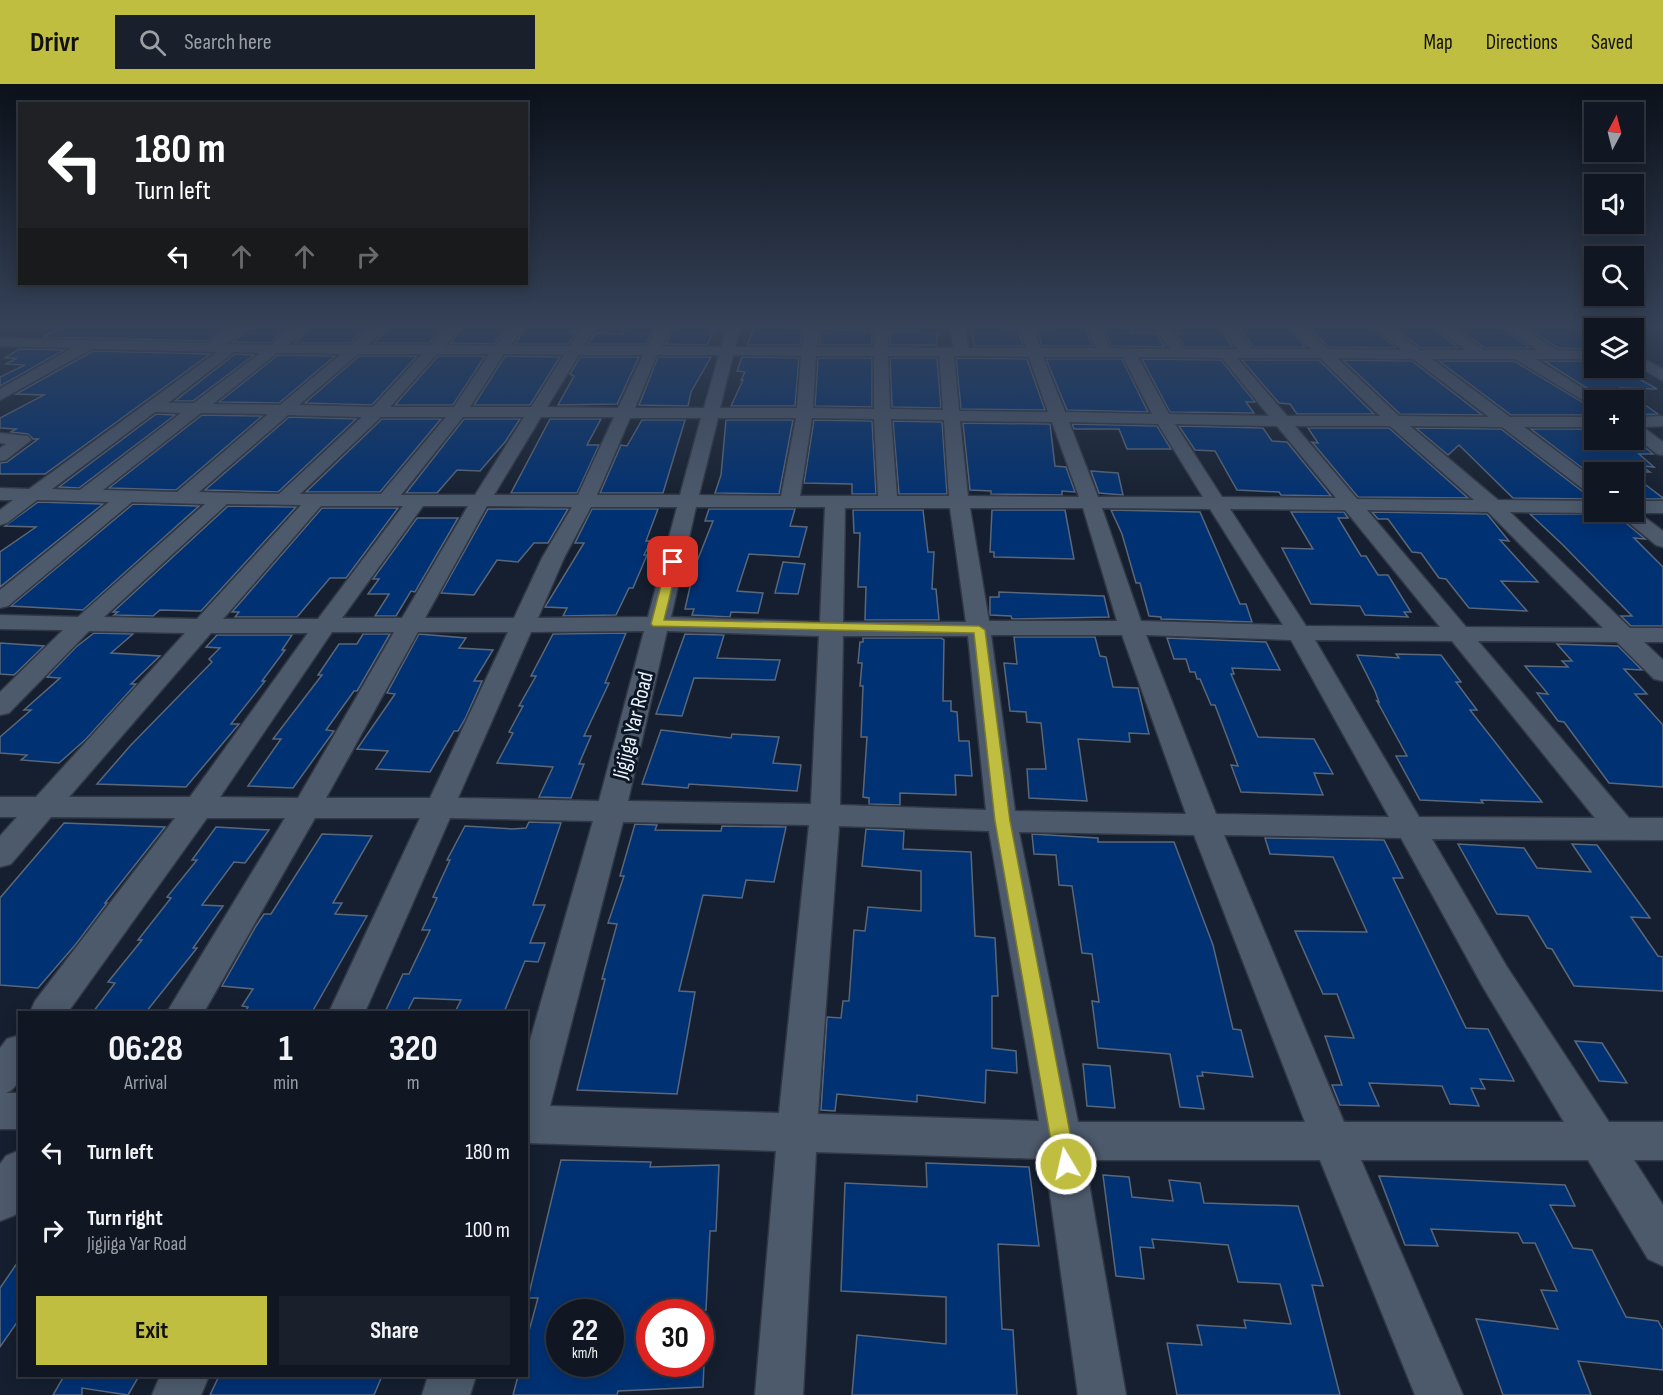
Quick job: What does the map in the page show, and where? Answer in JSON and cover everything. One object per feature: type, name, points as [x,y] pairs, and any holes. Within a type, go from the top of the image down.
[{"type":"street","points":[[0,395],[15,386]]},
{"type":"street","points":[[0,519],[37,494],[179,386]]},
{"type":"street","points":[[86,494],[226,386]]},
{"type":"street","points":[[183,496],[312,386]]},
{"type":"street","points":[[284,500],[377,412],[401,386]]},
{"type":"street","points":[[387,500],[459,412],[476,386]]},
{"type":"street","points":[[185,1011],[306,808],[481,500],[552,386]]},
{"type":"street","points":[[347,1011],[525,625],[553,558],[585,500],[637,386]]},
{"type":"street","name":"Jigjiga Yar Road","points":[[528,1117],[612,811],[718,386]]},
{"type":"street","points":[[790,501],[805,413],[807,386]]},
{"type":"street","points":[[881,386],[888,502]]},
{"type":"street","points":[[953,386],[952,415],[959,503],[979,630],[1002,821],[1062,1141],[1102,1395]]},
{"type":"street","points":[[1047,386],[1091,503],[1131,628],[1205,824],[1333,1143],[1439,1395]]},
{"type":"street","points":[[1146,386],[1163,419],[1299,633],[1495,977],[1663,1244]]},
{"type":"street","points":[[1253,386],[1621,829]]},
{"type":"street","points":[[1357,386],[1494,507],[1663,674]]},
{"type":"street","points":[[1458,386],[1584,480]]},
{"type":"street","points":[[1569,386],[1584,396]]},
{"type":"street","points":[[150,407],[377,412],[626,411],[1281,421],[1584,422]]},
{"type":"street","points":[[1644,422],[1663,422]]},
{"type":"street","points":[[1644,436],[1663,450]]},
{"type":"street","points":[[0,438],[22,440],[0,456]]},
{"type":"street","points":[[0,494],[183,496],[284,500],[1217,503],[1584,507]]},
{"type":"street","points":[[0,601],[129,495]]},
{"type":"street","points":[[0,707],[84,623],[224,497]]},
{"type":"street","points":[[0,856],[316,500]]},
{"type":"street","points":[[49,1011],[198,808],[324,625],[418,500]]},
{"type":"street","points":[[780,1395],[797,1133],[825,815],[835,502]]},
{"type":"street","points":[[1644,507],[1663,507]]},
{"type":"street","points":[[1639,522],[1663,541]]},
{"type":"street","points":[[0,622],[206,626],[657,624],[831,629],[1131,628],[1299,633],[1663,635]]},
{"type":"street","points":[[0,807],[439,808],[825,815],[1002,821],[1411,828],[1663,829]]},
{"type":"street","points":[[0,1078],[18,1054]]},
{"type":"street","points":[[0,1111],[18,1111]]},
{"type":"street","points":[[528,1124],[1062,1141],[1333,1143],[1663,1141]]},
{"type":"street","points":[[0,1200],[18,1173]]},
{"type":"street","points":[[176,1395],[185,1377]]},
{"type":"street","points":[[446,1395],[452,1377]]},
{"type":"building","points":[[30,386],[166,386],[45,474],[0,474],[0,463],[7,462],[38,439],[33,439],[28,434],[11,432],[16,429],[0,428],[0,418],[44,395],[16,394]]},
{"type":"building","points":[[194,386],[213,386],[193,401],[175,401]]},
{"type":"building","points":[[239,386],[299,386],[279,403],[219,402]]},
{"type":"building","points":[[324,386],[389,386],[372,405],[305,403]]},
{"type":"building","points":[[412,386],[465,386],[453,405],[395,405]]},
{"type":"building","points":[[486,386],[542,386],[530,405],[474,405]]},
{"type":"building","points":[[568,386],[625,386],[617,404],[558,405]]},
{"type":"building","points":[[646,386],[694,386],[688,406],[639,405]]},
{"type":"building","points":[[740,386],[797,386],[795,406],[731,406]]},
{"type":"building","points":[[816,386],[872,386],[872,407],[815,406]]},
{"type":"building","points":[[891,386],[939,386],[941,408],[892,407]]},
{"type":"building","points":[[959,386],[1037,386],[1045,410],[961,409]]},
{"type":"building","points":[[1057,386],[1135,386],[1148,412],[1067,410]]},
{"type":"building","points":[[1156,386],[1242,386],[1255,402],[1246,402],[1254,413],[1170,412]]},
{"type":"building","points":[[1265,386],[1346,386],[1374,414],[1297,414],[1290,404],[1279,403]]},
{"type":"building","points":[[1371,386],[1445,386],[1482,415],[1400,414]]},
{"type":"building","points":[[1473,386],[1556,386],[1584,403],[1584,415],[1511,415]]},
{"type":"building","points":[[1584,386],[1652,386],[1657,389],[1621,388],[1624,390],[1590,390]]},
{"type":"building","points":[[1644,404],[1658,414],[1644,415]]},
{"type":"building","points":[[156,414],[175,415],[79,488],[59,487]]},
{"type":"building","points":[[202,415],[262,416],[176,490],[109,488]]},
{"type":"building","points":[[289,417],[356,419],[278,492],[205,490]]},
{"type":"building","points":[[382,419],[441,419],[380,492],[306,492]]},
{"type":"building","points":[[464,419],[520,419],[505,442],[480,471],[457,470],[437,493],[406,493]]},
{"type":"building","points":[[550,419],[601,419],[587,445],[599,445],[577,493],[511,493]]},
{"type":"building","points":[[642,420],[685,420],[663,493],[600,493],[621,445],[627,446]]},
{"type":"building","points":[[726,420],[793,420],[779,494],[715,493],[721,475]]},
{"type":"building","points":[[814,420],[872,421],[876,494],[852,494],[852,484],[804,483]]},
{"type":"building","points":[[893,421],[942,422],[947,494],[899,494]]},
{"type":"building","points":[[963,423],[1050,424],[1055,466],[1066,467],[1075,492],[1062,491],[1062,495],[991,494],[991,491],[970,490]]},
{"type":"building","points":[[1072,424],[1157,426],[1171,449],[1127,449],[1119,429],[1074,429]]},
{"type":"building","points":[[1179,426],[1263,428],[1272,441],[1287,442],[1331,496],[1281,495],[1279,492],[1237,490],[1215,451],[1195,450]]},
{"type":"building","points":[[1308,428],[1389,428],[1468,498],[1358,497],[1312,442],[1318,443]]},
{"type":"building","points":[[1416,428],[1501,429],[1584,492],[1584,499],[1513,498],[1459,445],[1448,455]]},
{"type":"building","points":[[1531,429],[1584,429],[1584,450],[1644,450],[1644,446],[1653,454],[1639,454],[1654,467],[1644,466],[1644,462],[1584,462],[1584,469]]},
{"type":"building","points":[[1091,471],[1118,473],[1123,495],[1099,493]]},
{"type":"building","points":[[1644,484],[1663,498],[1644,499]]},
{"type":"building","points":[[38,502],[103,504],[0,587],[0,552],[36,527],[5,526]]},
{"type":"building","points":[[133,504],[199,506],[83,610],[11,606]]},
{"type":"building","points":[[228,506],[296,507],[201,611],[160,610],[153,616],[114,615],[118,612],[113,612]]},
{"type":"building","points":[[322,508],[398,508],[346,578],[330,578],[297,617],[235,617],[239,612],[232,612]]},
{"type":"building","points":[[488,509],[568,509],[548,543],[534,543],[518,562],[497,560],[474,595],[441,593]]},
{"type":"building","points":[[592,509],[658,509],[646,541],[651,541],[644,555],[647,555],[633,588],[629,588],[616,615],[563,616],[567,608],[545,607],[584,543],[575,543]]},
{"type":"building","points":[[709,509],[795,509],[790,526],[807,527],[799,557],[749,554],[737,591],[763,593],[758,613],[731,612],[730,617],[692,615],[694,609],[685,609],[694,569],[713,521],[705,521]]},
{"type":"building","points":[[853,510],[923,510],[928,552],[934,552],[932,589],[936,589],[939,620],[865,620],[866,587],[858,587],[860,533],[854,533]]},
{"type":"building","points":[[992,510],[1065,510],[1074,559],[994,557],[994,552],[990,552]]},
{"type":"building","points":[[1111,510],[1200,512],[1240,604],[1246,604],[1252,622],[1161,619],[1161,617],[1149,616],[1140,583],[1136,583],[1122,534]]},
{"type":"building","points":[[1291,512],[1344,512],[1348,518],[1338,518],[1361,556],[1366,556],[1378,575],[1388,575],[1411,612],[1404,612],[1408,617],[1365,615],[1360,606],[1311,604],[1282,548],[1313,549]]},
{"type":"building","points":[[1372,512],[1487,514],[1509,541],[1500,540],[1538,582],[1501,581],[1527,611],[1469,608],[1446,579],[1439,578],[1421,553],[1412,552],[1388,519],[1378,519]]},
{"type":"building","points":[[1530,514],[1584,514],[1584,522],[1625,522],[1645,539],[1634,538],[1663,567],[1663,626],[1631,626],[1621,616],[1632,616]]},
{"type":"building","points":[[417,518],[458,518],[415,592],[411,591],[396,616],[375,616],[389,594],[368,594],[379,579],[373,579]]},
{"type":"building","points":[[783,562],[805,564],[798,594],[775,593]]},
{"type":"building","points":[[999,592],[1104,596],[1109,617],[1012,619],[1011,616],[990,615],[990,597],[999,597]]},
{"type":"building","points":[[94,633],[133,634],[111,653],[160,656],[131,684],[136,684],[86,739],[59,763],[21,760],[27,755],[0,753],[0,737],[31,710],[24,710],[60,678],[47,677],[76,647]]},
{"type":"building","points":[[626,633],[605,683],[609,683],[584,736],[591,736],[579,764],[584,764],[571,798],[539,797],[553,767],[497,763],[513,733],[509,732],[523,706],[519,706],[536,676],[531,676],[553,634]]},
{"type":"building","points":[[363,634],[390,634],[357,691],[354,691],[326,730],[334,731],[293,788],[248,786],[281,739],[273,739],[322,675],[318,675],[339,644],[357,644]]},
{"type":"building","points":[[419,634],[466,638],[459,648],[493,650],[474,681],[482,681],[465,719],[458,731],[454,731],[430,772],[376,769],[388,751],[357,749],[395,694],[387,693]]},
{"type":"building","points":[[685,634],[724,635],[717,658],[780,660],[775,680],[694,678],[682,716],[656,714]]},
{"type":"building","points":[[217,635],[292,635],[282,650],[285,650],[262,681],[265,681],[231,724],[239,724],[186,787],[97,784],[130,746],[212,662],[209,659],[220,648],[206,647]]},
{"type":"building","points":[[1014,637],[1095,637],[1100,656],[1106,657],[1113,687],[1138,688],[1149,734],[1129,733],[1130,742],[1078,739],[1087,801],[1029,798],[1027,769],[1046,769],[1041,723],[1027,722],[1026,712],[1010,711],[1004,663],[1017,664]]},
{"type":"building","points":[[863,638],[941,638],[944,640],[943,701],[951,701],[951,711],[957,712],[959,741],[969,741],[972,776],[955,775],[956,795],[900,793],[900,805],[869,804],[869,798],[863,797],[867,737],[861,737],[863,686],[860,686],[862,663],[858,663],[860,642],[863,642]]},
{"type":"building","points":[[1167,638],[1266,642],[1280,670],[1232,668],[1234,674],[1231,674],[1258,737],[1314,739],[1333,774],[1314,773],[1323,795],[1241,792],[1231,765],[1238,766],[1215,705],[1211,705],[1195,672],[1190,672],[1186,659],[1174,659]]},
{"type":"building","points":[[0,643],[44,646],[14,675],[0,674]]},
{"type":"building","points":[[1557,644],[1618,646],[1642,670],[1624,669],[1647,694],[1635,694],[1663,725],[1663,787],[1609,783],[1564,722],[1558,721],[1537,693],[1548,694],[1525,666],[1568,667],[1562,661],[1572,661]]},
{"type":"building","points":[[1396,654],[1441,655],[1461,682],[1456,682],[1477,710],[1470,710],[1542,802],[1481,800],[1483,803],[1420,800],[1396,756],[1407,756],[1377,701],[1379,702],[1357,655],[1399,658]]},
{"type":"building","points":[[661,730],[731,738],[732,734],[779,737],[773,763],[801,765],[797,791],[689,784],[688,788],[642,784]]},
{"type":"building","points":[[529,822],[561,823],[533,905],[545,905],[530,943],[545,943],[538,962],[525,961],[504,1011],[456,1011],[461,1000],[414,998],[408,1011],[385,1011],[403,974],[409,974],[430,930],[422,930],[437,898],[433,897],[450,860],[447,860],[465,826],[526,828]]},
{"type":"building","points":[[64,823],[165,827],[76,944],[38,988],[0,985],[0,898]]},
{"type":"building","points":[[635,824],[657,825],[655,830],[721,831],[722,826],[786,827],[774,882],[746,880],[742,898],[703,895],[679,991],[695,992],[677,1094],[577,1090],[617,924],[608,923],[624,876],[620,876]]},
{"type":"building","points":[[216,827],[269,830],[245,863],[234,862],[202,905],[223,906],[193,948],[197,948],[147,1011],[94,1011],[115,983],[108,982],[142,940],[138,940],[171,898],[167,897],[197,860],[192,860]]},
{"type":"building","points":[[866,829],[904,831],[903,849],[971,852],[975,936],[995,938],[998,996],[992,996],[992,1048],[1016,1051],[1017,1073],[986,1070],[985,1103],[917,1095],[917,1102],[837,1094],[835,1111],[821,1110],[827,1017],[841,1018],[843,1001],[849,1001],[854,930],[865,931],[868,907],[921,911],[921,871],[862,866]]},
{"type":"building","points":[[322,834],[372,836],[333,903],[342,903],[335,914],[367,916],[313,1011],[246,1011],[248,1007],[242,1006],[253,989],[222,986],[264,914],[271,914]]},
{"type":"building","points":[[1032,834],[1098,838],[1098,842],[1174,842],[1213,945],[1233,1029],[1241,1030],[1253,1077],[1202,1072],[1203,1076],[1197,1076],[1204,1109],[1180,1107],[1170,1054],[1098,1048],[1092,1001],[1099,1002],[1092,954],[1082,953],[1072,886],[1059,885],[1056,855],[1034,854]]},
{"type":"building","points":[[1265,838],[1384,840],[1403,878],[1393,878],[1466,1028],[1488,1029],[1514,1081],[1480,1079],[1485,1089],[1471,1088],[1479,1106],[1450,1104],[1442,1086],[1369,1083],[1379,1106],[1340,1105],[1332,1085],[1342,1085],[1325,1036],[1354,1038],[1337,994],[1323,994],[1295,931],[1367,932],[1333,857],[1270,854]]},
{"type":"building","points":[[1458,844],[1524,848],[1537,868],[1591,872],[1572,844],[1597,845],[1650,918],[1631,917],[1658,956],[1663,957],[1663,991],[1574,986],[1552,949],[1547,948],[1528,916],[1497,914]]},
{"type":"building","points":[[1575,1041],[1602,1043],[1627,1083],[1599,1081]]},
{"type":"building","points":[[1083,1064],[1110,1066],[1115,1108],[1087,1106]]},
{"type":"building","points":[[561,1160],[651,1162],[650,1167],[719,1165],[716,1231],[710,1231],[707,1299],[636,1299],[636,1377],[703,1377],[703,1387],[618,1391],[617,1395],[513,1395],[518,1377],[528,1377],[528,1335],[538,1298],[528,1298]]},
{"type":"building","points":[[926,1163],[1029,1167],[1039,1246],[998,1244],[1002,1329],[1013,1330],[1017,1395],[852,1395],[857,1335],[946,1344],[946,1297],[841,1291],[845,1183],[927,1187]]},
{"type":"building","points":[[1103,1175],[1129,1177],[1132,1197],[1173,1201],[1169,1180],[1200,1183],[1204,1203],[1298,1206],[1323,1286],[1312,1285],[1340,1395],[1177,1395],[1167,1343],[1202,1345],[1197,1325],[1246,1328],[1244,1320],[1291,1324],[1280,1284],[1238,1282],[1228,1245],[1152,1239],[1154,1248],[1140,1247],[1144,1279],[1116,1276]]},
{"type":"building","points":[[1379,1176],[1565,1185],[1575,1206],[1550,1205],[1573,1248],[1592,1250],[1626,1317],[1658,1321],[1663,1330],[1663,1370],[1578,1361],[1591,1395],[1503,1395],[1476,1319],[1558,1329],[1541,1290],[1557,1291],[1535,1243],[1523,1243],[1518,1233],[1431,1229],[1438,1246],[1405,1245]]},
{"type":"building","points":[[18,1262],[18,1321],[0,1347],[0,1288]]},
{"type":"building","points":[[63,1377],[138,1377],[128,1395],[82,1388],[82,1395],[53,1395]]},
{"type":"building","points":[[219,1377],[382,1377],[374,1395],[210,1395]]},
{"type":"route","points":[[673,562],[657,624],[979,630],[1002,821],[1066,1164]]}]
